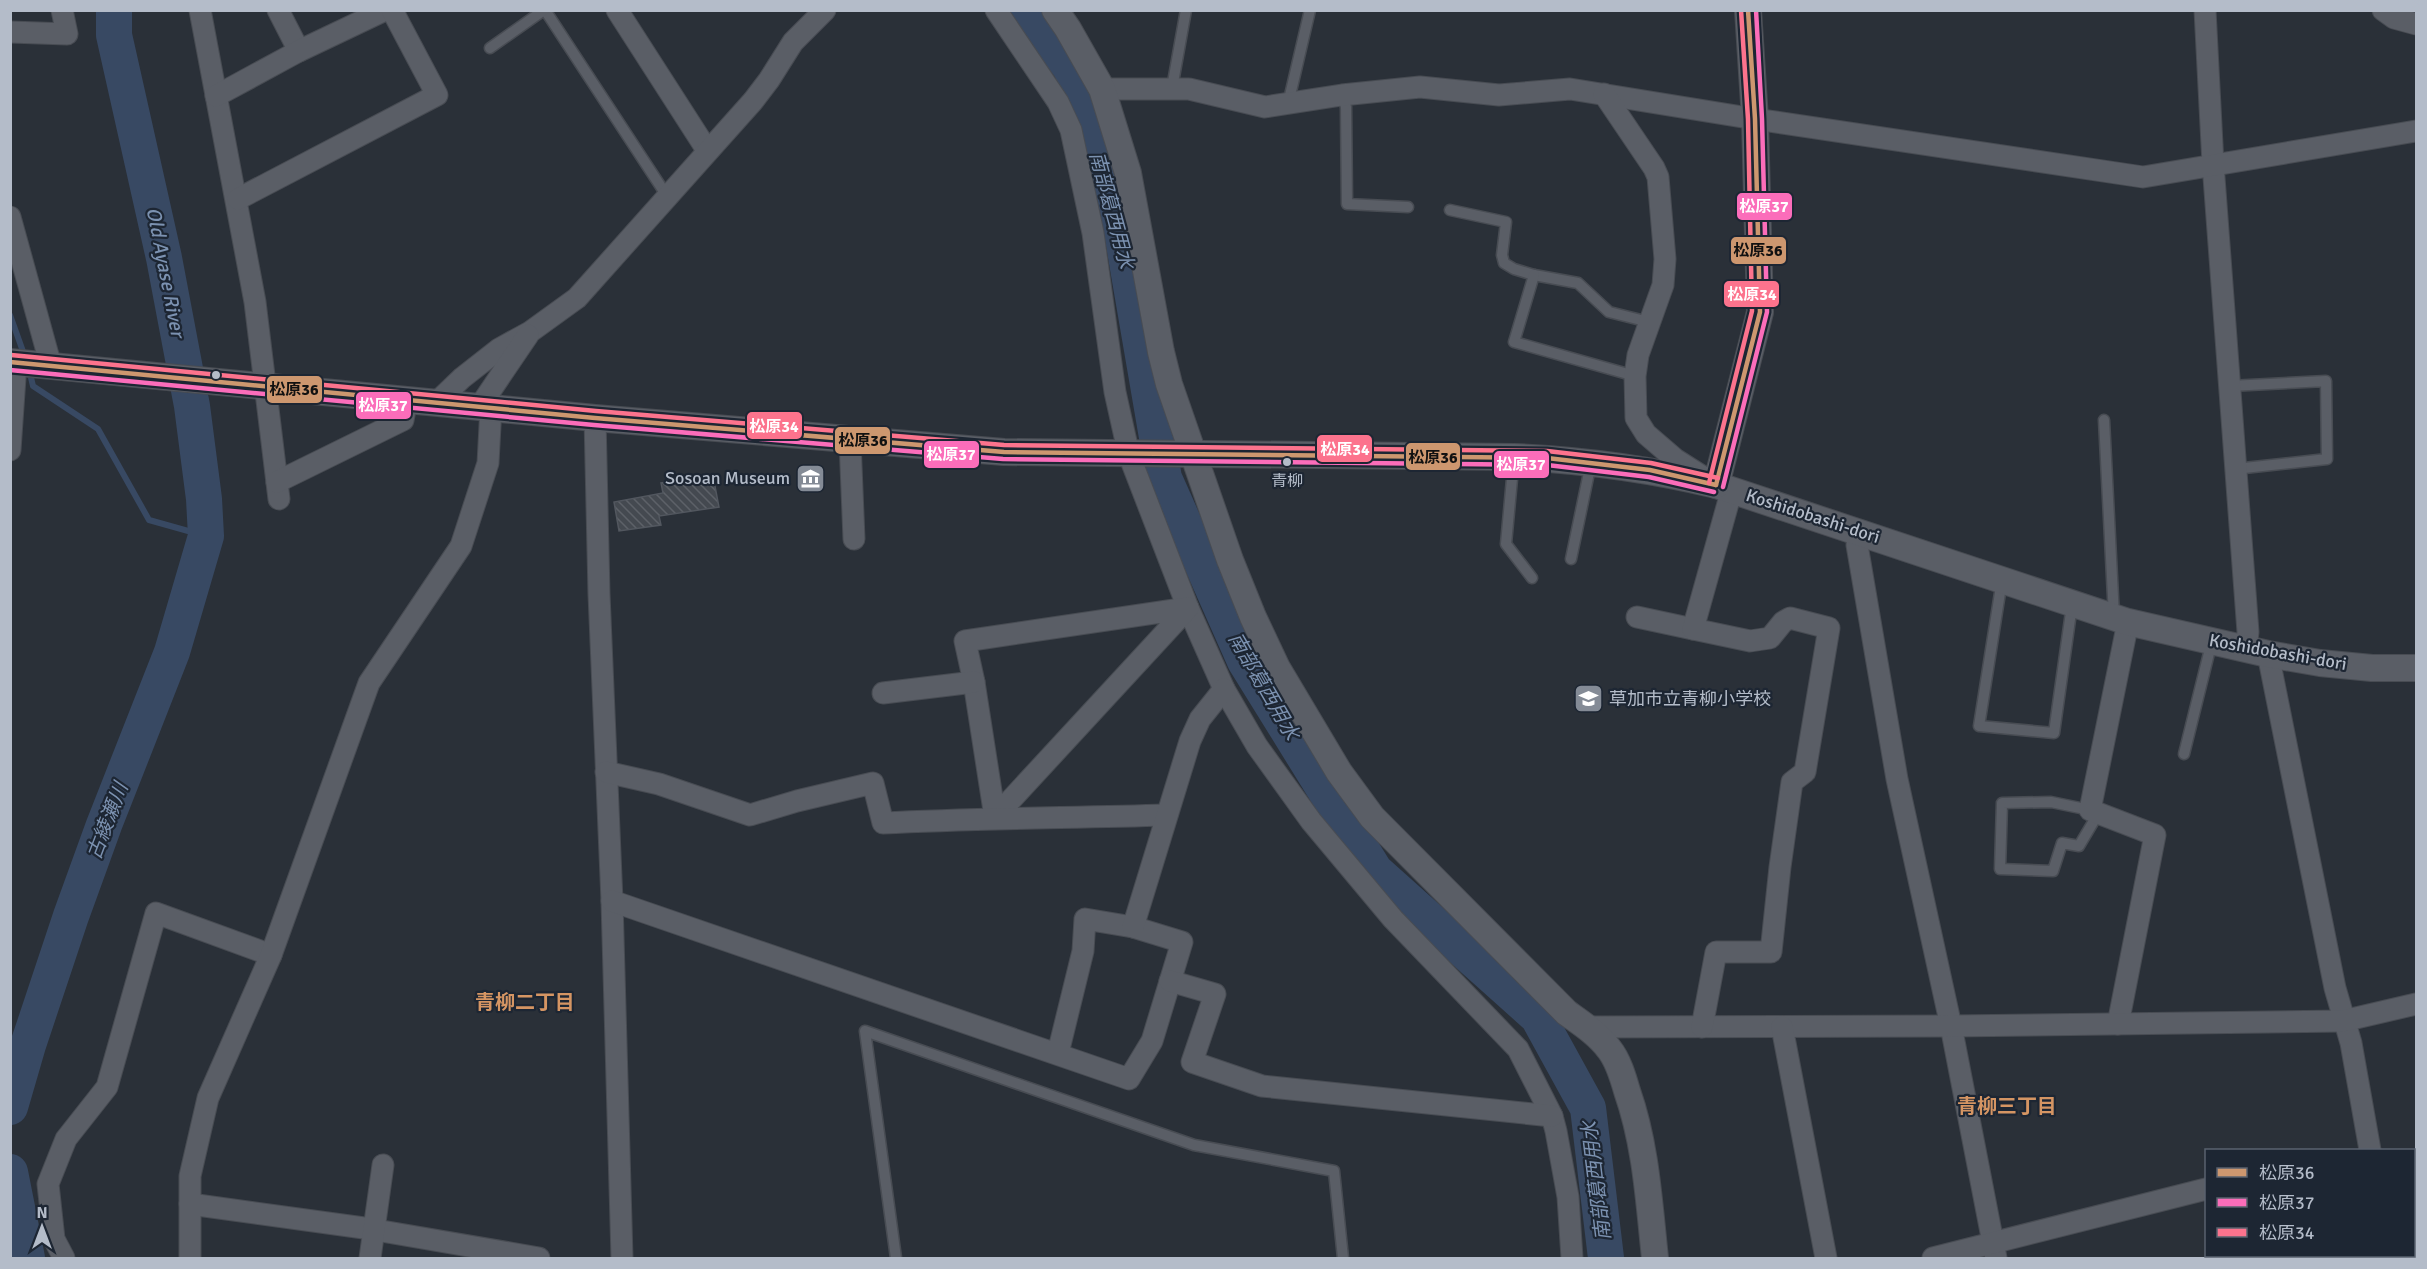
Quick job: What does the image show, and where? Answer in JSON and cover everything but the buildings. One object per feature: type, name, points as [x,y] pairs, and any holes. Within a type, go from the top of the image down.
[{"type":"street","points":[[10,32],[68,34],[62,10]]},
{"type":"street","points":[[200,10],[238,199],[267,387],[267,406],[278,491],[403,420],[407,399]]},
{"type":"street","points":[[278,10],[299,51]]},
{"type":"street","points":[[216,96],[299,51],[385,10]]},
{"type":"street","points":[[238,199],[437,95],[392,10]]},
{"type":"street","points":[[617,10],[707,150]]},
{"type":"street","points":[[437,402],[462,378],[499,349],[530,332],[578,298],[707,150],[753,101],[793,42],[825,10]]},
{"type":"street","points":[[996,10],[1058,102],[1071,130],[1093,232],[1114,382],[1134,455],[1188,608],[1224,689],[1257,746],[1311,821],[1393,919],[1518,1049],[1556,1131],[1568,1197],[1572,1258]]},
{"type":"street","points":[[1055,10],[1102,89],[1128,172],[1161,352],[1188,455],[1253,617],[1277,668],[1339,772],[1372,817],[1567,1013],[1587,1027],[1609,1049],[1622,1076],[1638,1123],[1645,1158],[1655,1258]]},
{"type":"street","points":[[1693,629],[1760,312],[1755,119],[1748,10]]},
{"type":"street","points":[[2205,10],[2213,164],[2248,632],[2257,651],[2302,833],[2343,1021],[2351,1043],[2364,1149]]},
{"type":"street","points":[[2383,10],[2394,18],[2416,24]]},
{"type":"street","points":[[1102,89],[1189,89],[1264,106],[1420,87],[1499,95],[1570,89],[2143,177],[2416,131]]},
{"type":"street","points":[[1604,94],[1658,177],[1665,259],[1663,285],[1638,356],[1635,376],[1636,418],[1646,434],[1675,459],[1724,487]]},
{"type":"street","points":[[10,217],[51,366]]},
{"type":"street","points":[[190,1258],[190,1176],[208,1098],[271,955],[369,683],[461,546],[488,463],[485,407],[530,332]]},
{"type":"street","points":[[10,450],[13,363]]},
{"type":"street","name":"Koshidobashi-dori","points":[[13,363],[850,441],[1004,452],[1514,457],[1591,462],[1661,472],[1724,487],[2121,620],[2320,663],[2372,668],[2416,668]]},
{"type":"street","points":[[594,418],[612,901],[622,1258]]},
{"type":"street","points":[[850,441],[854,539]]},
{"type":"street","points":[[1861,531],[1857,545],[1897,779],[1951,1026],[1995,1251]]},
{"type":"street","points":[[995,817],[974,682],[965,641],[1188,608]]},
{"type":"street","points":[[995,817],[1188,608]]},
{"type":"street","points":[[1638,617],[1750,641],[1770,638],[1783,622],[1791,618],[1829,628],[1805,772],[1792,782],[1780,867],[1772,952],[1716,952],[1701,1028]]},
{"type":"street","points":[[2118,1024],[2155,835],[2094,812],[2121,620]]},
{"type":"street","points":[[883,693],[974,682]]},
{"type":"street","points":[[1133,927],[1190,741],[1200,719],[1224,689]]},
{"type":"street","points":[[606,772],[668,786],[750,815],[873,783],[883,823],[995,817],[1020,819],[1166,814]]},
{"type":"street","points":[[612,901],[1129,1079],[1152,1041],[1182,942],[1133,927],[1085,918],[1083,951],[1058,1053]]},
{"type":"street","points":[[64,1258],[54,1239],[48,1184],[66,1139],[106,1087],[156,913],[271,955]]},
{"type":"street","points":[[1170,981],[1215,994],[1192,1062],[1262,1086],[1551,1116]]},
{"type":"street","points":[[1587,1027],[1782,1028],[2343,1021],[2416,1004]]},
{"type":"street","points":[[1782,1028],[1826,1258]]},
{"type":"street","points":[[370,1258],[383,1165]]},
{"type":"street","points":[[1933,1258],[1995,1251],[2205,1189]]},
{"type":"street","points":[[190,1204],[373,1230],[539,1258]]},
{"type":"lane","points":[[490,48],[544,10],[667,196]]},
{"type":"lane","points":[[1172,88],[1186,10]]},
{"type":"lane","points":[[1288,104],[1310,10]]},
{"type":"lane","points":[[1342,95],[1346,107],[1347,204],[1408,207]]},
{"type":"lane","points":[[1449,210],[1506,222],[1502,255],[1504,263],[1514,269],[1578,284],[1609,312],[1649,322]]},
{"type":"lane","points":[[1534,275],[1514,342],[1635,376]]},
{"type":"lane","points":[[2230,386],[2326,381],[2327,459],[2235,469]]},
{"type":"lane","points":[[2104,420],[2121,620]]},
{"type":"lane","points":[[1514,457],[1506,544],[1532,578]]},
{"type":"lane","points":[[1571,559],[1591,462]]},
{"type":"lane","points":[[2002,580],[1979,726],[2054,733],[2072,605]]},
{"type":"lane","points":[[2184,754],[2212,641]]},
{"type":"lane","points":[[2051,802],[2094,812],[2079,846],[2062,843],[2053,871],[2000,868],[2002,803],[2051,802]]},
{"type":"lane","points":[[896,1258],[865,1031],[1194,1145],[1334,1171],[1343,1258]]},
{"type":"waterway","name":"古綾瀬川","points":[[10,1107],[71,916],[172,652],[206,536],[204,499],[192,406],[164,258],[114,35],[114,10]]},
{"type":"waterway","name":"南部葛西用水","points":[[1025,10],[1071,68],[1122,233],[1164,478],[1245,661],[1375,871],[1538,1017],[1588,1108],[1606,1258]]},
{"type":"waterway","points":[[10,315],[25,357]]},
{"type":"waterway","points":[[29,369],[33,386],[98,429],[149,520],[206,536]]},
{"type":"waterway","name":"古綾瀬川","points":[[10,1172],[27,1258]]},
{"type":"transit line","name":"松原34","points":[[1709,483],[1752,311],[1748,119],[1741,10]]},
{"type":"transit line","name":"松原36","points":[[1716,485],[1760,312],[1755,119],[1748,10]]},
{"type":"transit line","name":"松原37","points":[[1723,487],[1767,312],[1762,119],[1756,10]]},
{"type":"transit line","name":"松原34","points":[[11,355],[596,411],[1004,445],[1547,451],[1651,463],[1718,478]]},
{"type":"transit line","name":"松原36","points":[[10,362],[595,418],[1004,452],[1547,458],[1650,470],[1716,485]]},
{"type":"transit line","name":"松原37","points":[[10,370],[594,425],[1003,459],[1547,465],[1649,477],[1714,492]]},
{"type":"place","name":"青柳","points":[[1287,462]]},
{"type":"place","name":"Sosoan Museum","points":[[811,478]]},
{"type":"place","name":"草加市立青柳小学校","points":[[1588,699]]},
{"type":"district","name":"青柳二丁目","points":[[525,1002]]},
{"type":"district","name":"青柳三丁目","points":[[2007,1106]]},
{"type":"water label","name":"Old Ayase River","points":[[166,272]]}]
